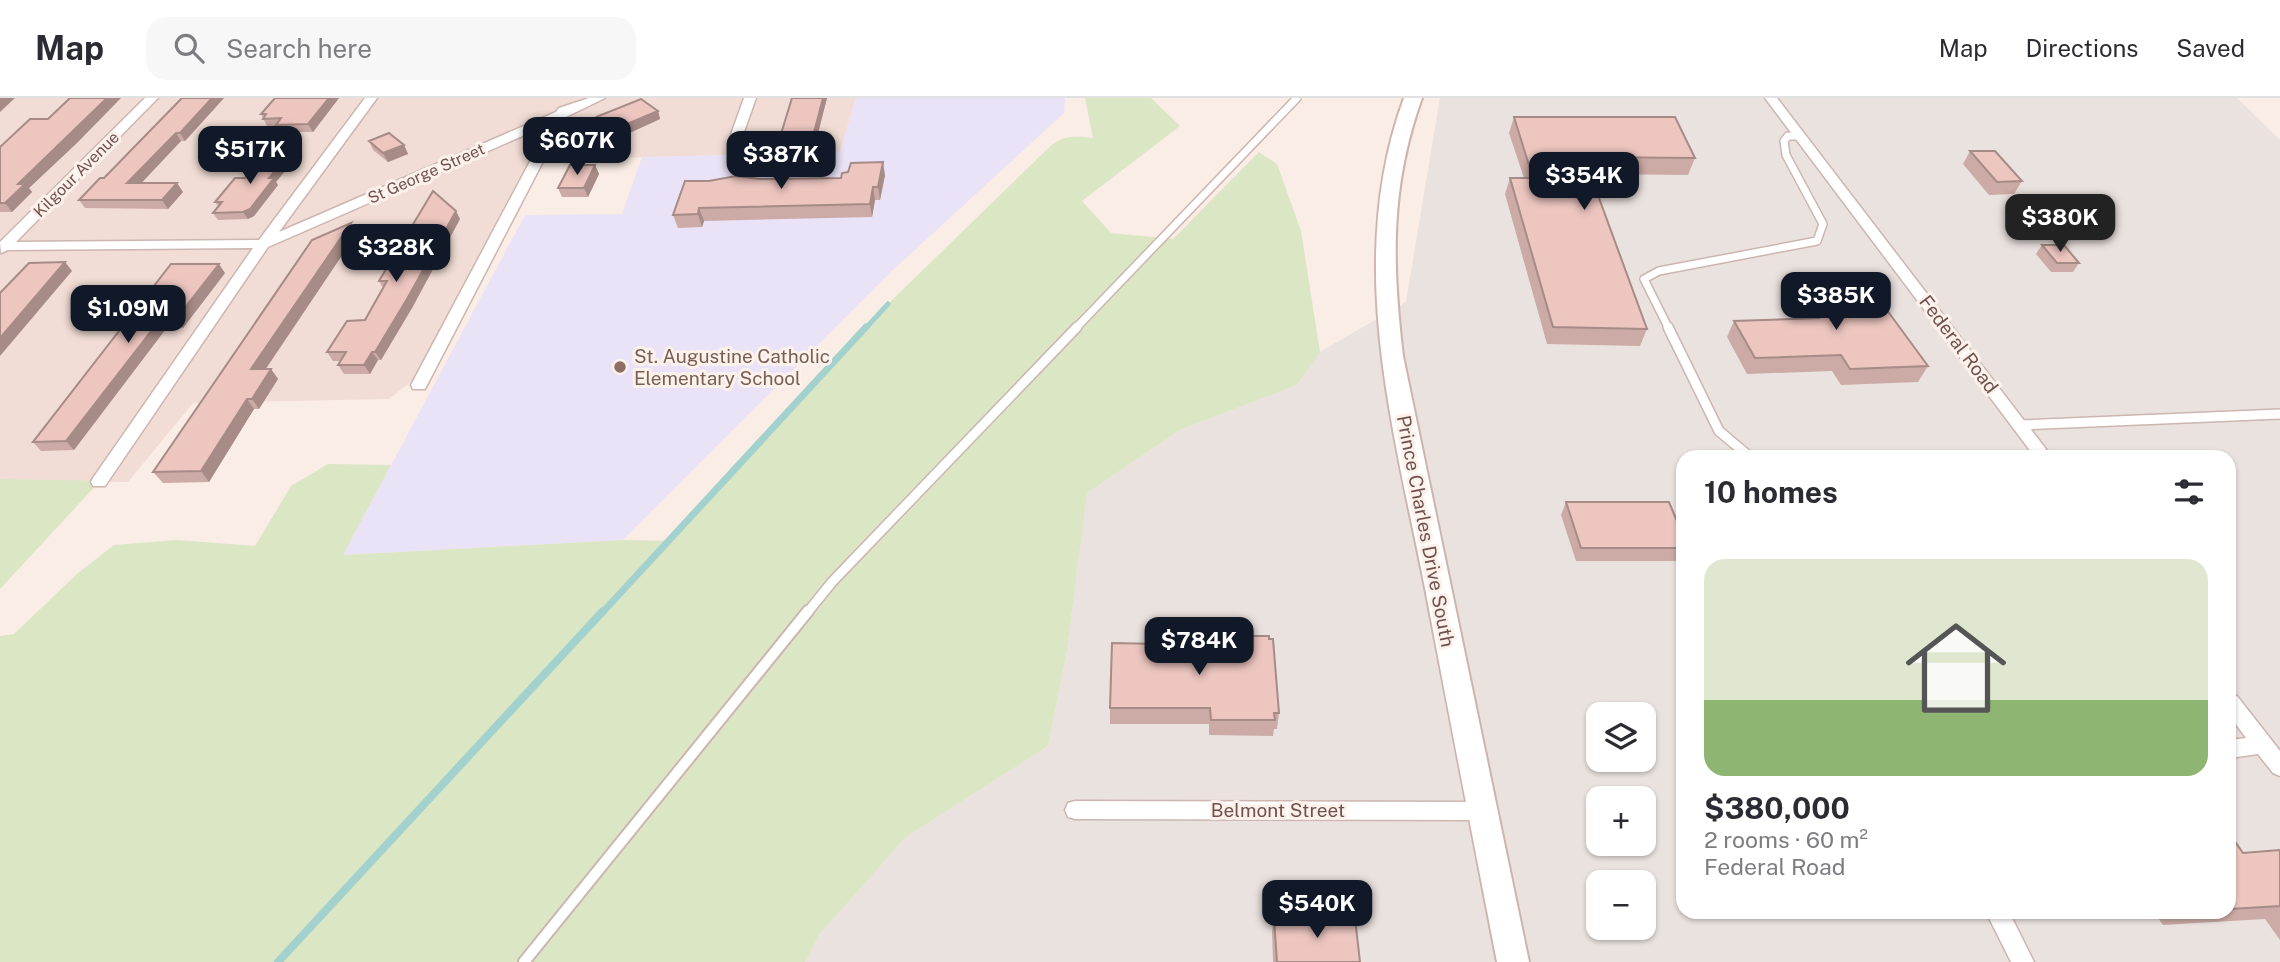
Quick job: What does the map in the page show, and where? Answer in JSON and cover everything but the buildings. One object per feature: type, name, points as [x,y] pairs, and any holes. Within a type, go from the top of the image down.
[{"type":"main road","name":"Prince Charles Drive South","points":[[1413,98],[1399,137],[1386,223],[1384,282],[1388,329],[1398,392],[1513,962]]},
{"type":"street","name":"Kilgour Avenue","points":[[2,247],[152,98]]},
{"type":"street","points":[[99,482],[262,244],[371,98]]},
{"type":"street","points":[[419,385],[569,98]]},
{"type":"street","name":"St George Street","points":[[2,247],[262,244],[599,98]]},
{"type":"street","points":[[734,143],[750,98]]},
{"type":"street","name":"Federal Road","points":[[1771,98],[2039,450]]},
{"type":"street","points":[[2236,710],[2280,767]]},
{"type":"street","points":[[2236,748],[2262,745]]},
{"type":"street","name":"Belmont Street","points":[[1075,810],[1482,811]]},
{"type":"street","points":[[2001,919],[2023,962]]},
{"type":"lane","points":[[524,962],[832,582],[1297,98]]},
{"type":"lane","points":[[1741,450],[1719,432],[1644,279],[1659,271],[1817,241],[1823,224],[1786,155],[1784,141],[1788,136],[1800,136]]},
{"type":"lane","points":[[2020,425],[2280,414]]},
{"type":"shaded area","points":[[0,98],[856,98],[840,152],[540,160],[420,375],[389,399],[193,403],[128,482],[0,481]]},
{"type":"shaded area","name":"St. Augustine Catholic Elementary School","points":[[856,98],[1065,98],[1064,113],[893,270],[623,540],[343,555],[525,215],[622,214],[642,157],[840,152]]},
{"type":"shaded area","points":[[1440,98],[2237,98],[2280,140],[2280,962],[805,962],[819,935],[906,837],[1048,746],[1067,651],[1087,493],[1180,430],[1297,385],[1320,352],[1406,302]]},
{"type":"green space","points":[[1085,98],[1151,98],[1180,126],[1082,201],[1111,233],[1173,239],[1259,152],[1277,164],[1301,231],[1320,352],[1297,385],[1180,430],[1087,493],[1067,651],[1048,746],[906,837],[819,935],[805,962],[0,962],[0,636],[14,634],[78,573],[114,545],[177,540],[255,546],[291,486],[328,464],[391,465],[343,555],[623,540],[668,541],[888,304],[1048,148],[1065,138],[1093,138]]},
{"type":"green space","points":[[0,479],[100,481],[0,589]]},
{"type":"waterway","points":[[865,329],[888,304]]},
{"type":"waterway","points":[[602,613],[866,327]]},
{"type":"waterway","points":[[278,962],[603,611]]},
{"type":"place","name":"St. Augustine Catholic Elementary School","points":[[620,367]]}]
